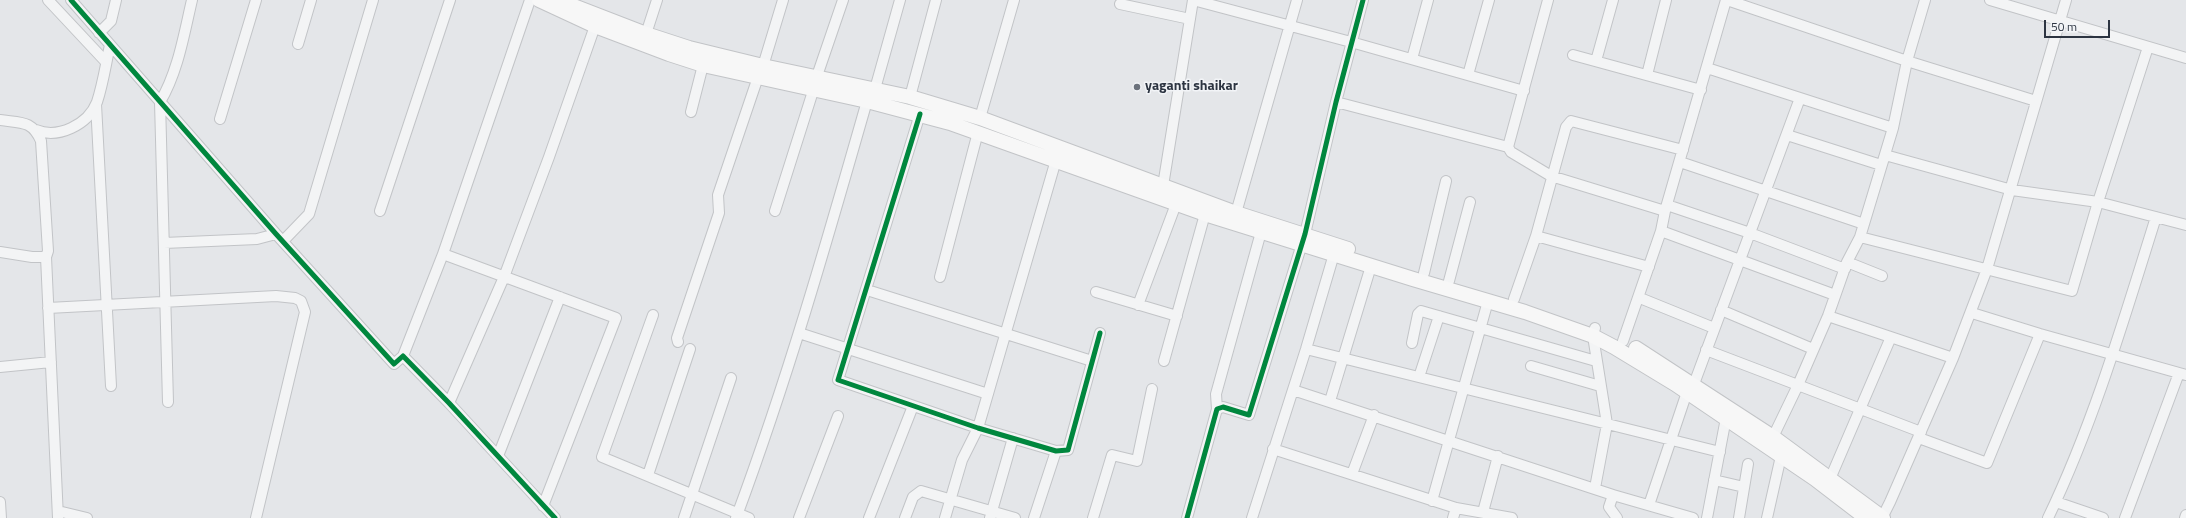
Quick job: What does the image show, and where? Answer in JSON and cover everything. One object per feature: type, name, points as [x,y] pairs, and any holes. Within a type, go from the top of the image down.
[{"type":"main road","points":[[539,0],[558,11],[594,26],[651,48],[704,65],[760,72],[815,82],[875,89],[910,97],[980,118],[1162,192],[1176,204],[1205,214],[1261,232],[1303,239],[1514,299],[1594,332],[1631,356],[1690,388],[1774,437],[1882,518]]},
{"type":"main road","points":[[558,0],[646,34],[760,72]]},
{"type":"main road","points":[[815,82],[867,101],[920,114],[978,132],[1056,160],[1236,213],[1303,239],[1334,254],[1371,266],[1623,341],[1690,388],[1726,418],[1866,518]]},
{"type":"street","points":[[48,0],[106,62]]},
{"type":"street","points":[[71,0],[279,238],[394,364],[403,356],[443,254],[530,0]]},
{"type":"street","points":[[99,33],[111,21],[116,0]]},
{"type":"street","points":[[168,402],[160,102],[175,69],[192,0]]},
{"type":"street","points":[[220,119],[256,0]]},
{"type":"street","points":[[298,44],[311,0]]},
{"type":"street","points":[[164,243],[279,238],[309,214],[373,0]]},
{"type":"street","points":[[380,211],[450,0]]},
{"type":"street","points":[[646,34],[657,0]]},
{"type":"street","points":[[678,342],[677,338],[719,213],[718,195],[783,0]]},
{"type":"street","points":[[775,211],[815,82],[843,0]]},
{"type":"street","points":[[875,89],[900,0]]},
{"type":"street","points":[[910,97],[936,0]]},
{"type":"street","points":[[980,118],[1014,0]]},
{"type":"street","points":[[1162,192],[1193,0],[1231,5],[1290,26],[1524,90]]},
{"type":"street","points":[[1236,213],[1297,0]]},
{"type":"street","points":[[1217,409],[1223,408],[1249,415],[1303,239],[1351,42],[1363,0]]},
{"type":"street","points":[[1412,59],[1428,0]]},
{"type":"street","points":[[1468,75],[1489,0]]},
{"type":"street","points":[[1508,147],[1548,0]]},
{"type":"street","points":[[1596,61],[1613,0]]},
{"type":"street","points":[[1647,75],[1666,0]]},
{"type":"street","points":[[1623,341],[1640,298],[1661,231],[1666,208],[1727,0],[1907,61],[2036,101]]},
{"type":"street","points":[[1774,437],[1828,316],[1846,266],[1860,237],[1893,128],[1907,61],[1926,0]]},
{"type":"street","points":[[1990,0],[2186,58]]},
{"type":"street","points":[[1882,518],[1920,435],[1972,312],[2012,190],[2036,101],[2066,0]]},
{"type":"street","points":[[1120,4],[1190,19]]},
{"type":"street","points":[[449,403],[504,277],[594,26]]},
{"type":"street","points":[[110,45],[96,104],[108,305],[111,386]]},
{"type":"street","points":[[1860,237],[2072,291],[2098,202],[2148,47]]},
{"type":"street","points":[[1572,55],[1701,90]]},
{"type":"street","points":[[691,112],[704,65]]},
{"type":"street","points":[[1707,68],[1893,128]]},
{"type":"street","points":[[1649,505],[1690,388],[1741,260],[1800,98]]},
{"type":"street","points":[[737,516],[774,413],[867,101]]},
{"type":"street","points":[[1336,102],[1508,147],[1511,152],[1551,176],[1750,233],[1846,266],[1882,276]]},
{"type":"street","points":[[0,120],[29,125],[36,130],[45,133],[64,131],[79,125],[96,104]]},
{"type":"street","points":[[920,114],[838,380],[978,428],[1056,451],[1068,450],[1100,333]]},
{"type":"street","points":[[1514,299],[1536,236],[1551,176],[1566,127],[1571,122],[1683,150]]},
{"type":"street","points":[[36,130],[41,141],[48,251],[46,257],[58,515],[87,518]]},
{"type":"street","points":[[940,277],[978,132]]},
{"type":"street","points":[[1787,135],[1881,166]]},
{"type":"street","points":[[1885,155],[2012,190],[2098,202],[2156,217],[2185,222]]},
{"type":"street","points":[[945,518],[962,460],[978,428],[1056,160]]},
{"type":"street","points":[[1680,162],[1864,224]]},
{"type":"street","points":[[1424,273],[1446,181]]},
{"type":"street","points":[[1449,281],[1470,202]]},
{"type":"street","points":[[1138,305],[1176,204]]},
{"type":"street","points":[[1164,361],[1205,214]]},
{"type":"street","points":[[2048,518],[2072,470],[2112,354],[2156,217]]},
{"type":"street","points":[[1661,231],[1835,295]]},
{"type":"street","points":[[1187,518],[1217,409],[1216,394],[1261,232]]},
{"type":"street","points":[[1536,236],[1649,267]]},
{"type":"street","points":[[0,252],[32,257],[46,257]]},
{"type":"street","points":[[443,254],[616,318],[543,506]]},
{"type":"street","points":[[1252,518],[1306,349],[1334,254]]},
{"type":"street","points":[[1330,401],[1371,266]]},
{"type":"street","points":[[867,290],[1092,361]]},
{"type":"street","points":[[1096,292],[1176,316]]},
{"type":"street","points":[[48,308],[276,296],[295,298],[301,301],[305,312],[256,518]]},
{"type":"street","points":[[498,456],[560,297]]},
{"type":"street","points":[[1640,298],[1714,328]]},
{"type":"street","points":[[1432,501],[1488,301]]},
{"type":"street","points":[[1721,310],[1813,349]]},
{"type":"street","points":[[1412,343],[1418,314],[1421,311],[1596,361]]},
{"type":"street","points":[[1972,312],[2040,334],[2182,374],[2125,518]]},
{"type":"street","points":[[653,315],[602,457],[693,494],[737,516],[749,518]]},
{"type":"street","points":[[1419,377],[1439,316]]},
{"type":"street","points":[[1828,316],[1953,358]]},
{"type":"street","points":[[1594,332],[1596,361],[1607,424],[1594,488]]},
{"type":"street","points":[[799,333],[988,394]]},
{"type":"street","points":[[1706,350],[1860,408],[1987,463],[2040,334]]},
{"type":"street","points":[[1830,478],[1891,337]]},
{"type":"street","points":[[648,475],[690,349]]},
{"type":"street","points":[[1306,349],[1720,452]]},
{"type":"street","points":[[403,356],[449,403],[555,518]]},
{"type":"street","points":[[0,367],[51,362]]},
{"type":"street","points":[[1531,366],[1600,386]]},
{"type":"street","points":[[684,518],[731,378]]},
{"type":"street","points":[[1093,518],[1112,455],[1137,460],[1152,389]]},
{"type":"street","points":[[1292,390],[1374,415],[1613,495],[1649,505],[1661,513],[1693,518]]},
{"type":"street","points":[[869,518],[913,406]]},
{"type":"street","points":[[1352,474],[1374,415]]},
{"type":"street","points":[[799,518],[838,416]]},
{"type":"street","points":[[1707,518],[1726,418]]},
{"type":"street","points":[[991,514],[1013,438]]},
{"type":"street","points":[[1273,449],[1432,501],[1454,513],[1483,512],[1512,518]]},
{"type":"street","points":[[1034,518],[1056,451]]},
{"type":"street","points":[[1483,512],[1498,456]]},
{"type":"street","points":[[1767,518],[1781,456]]},
{"type":"street","points":[[1739,518],[1748,464]]},
{"type":"street","points":[[1714,480],[1744,487]]},
{"type":"street","points":[[905,518],[913,497],[918,492],[951,498],[991,514],[1015,518]]},
{"type":"street","points":[[1606,518],[1613,495]]},
{"type":"street","points":[[0,502],[1,518]]},
{"type":"street","points":[[2056,502],[2103,518]]},
{"type":"street","points":[[1609,507],[1617,518]]},
{"type":"cycle path","points":[[71,0],[276,234],[394,364],[403,356],[449,403],[555,518]]},
{"type":"cycle path","points":[[1187,518],[1217,409],[1223,407],[1249,415],[1305,234],[1336,102],[1363,0]]},
{"type":"cycle path","points":[[920,114],[838,380],[978,428],[1056,451],[1068,450],[1100,333]]},
{"type":"place","name":"yaganti shaikar","points":[[1137,87]]}]
